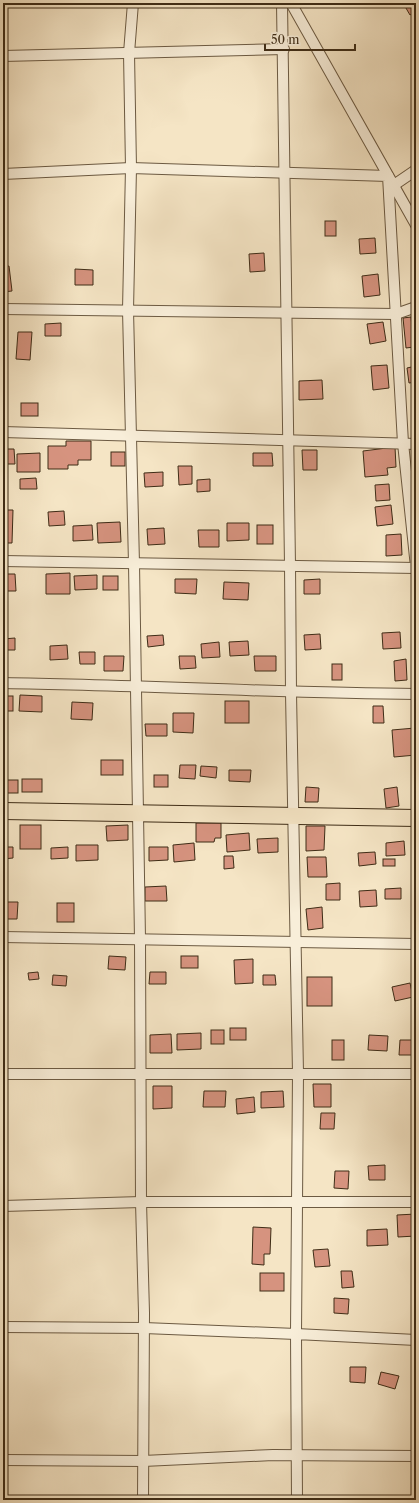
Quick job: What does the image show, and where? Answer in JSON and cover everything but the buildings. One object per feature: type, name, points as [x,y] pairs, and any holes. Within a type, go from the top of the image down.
[{"type":"main road","points":[[3,811],[416,818]]},
{"type":"street","points":[[133,3],[129,53],[131,168],[128,310],[132,435],[140,939],[141,1202],[144,1328],[143,1500]]},
{"type":"street","points":[[282,3],[284,49],[284,172],[291,693],[298,1073],[296,1202],[296,1500]]},
{"type":"street","points":[[291,3],[416,225]]},
{"type":"street","points":[[3,56],[284,49]]},
{"type":"street","points":[[3,174],[131,168],[284,172],[391,180],[416,170]]},
{"type":"street","points":[[3,561],[416,568],[403,443],[391,180]]},
{"type":"street","points":[[3,309],[396,314],[416,307]]},
{"type":"street","points":[[3,432],[416,444]]},
{"type":"street","points":[[3,683],[136,685],[291,693],[416,694]]},
{"type":"street","points":[[3,937],[416,944]]},
{"type":"street","points":[[3,1074],[416,1074]]},
{"type":"street","points":[[3,1206],[141,1202],[416,1202]]},
{"type":"street","points":[[3,1327],[144,1328],[416,1340]]},
{"type":"street","points":[[3,1460],[143,1461],[297,1455],[416,1456]]}]
